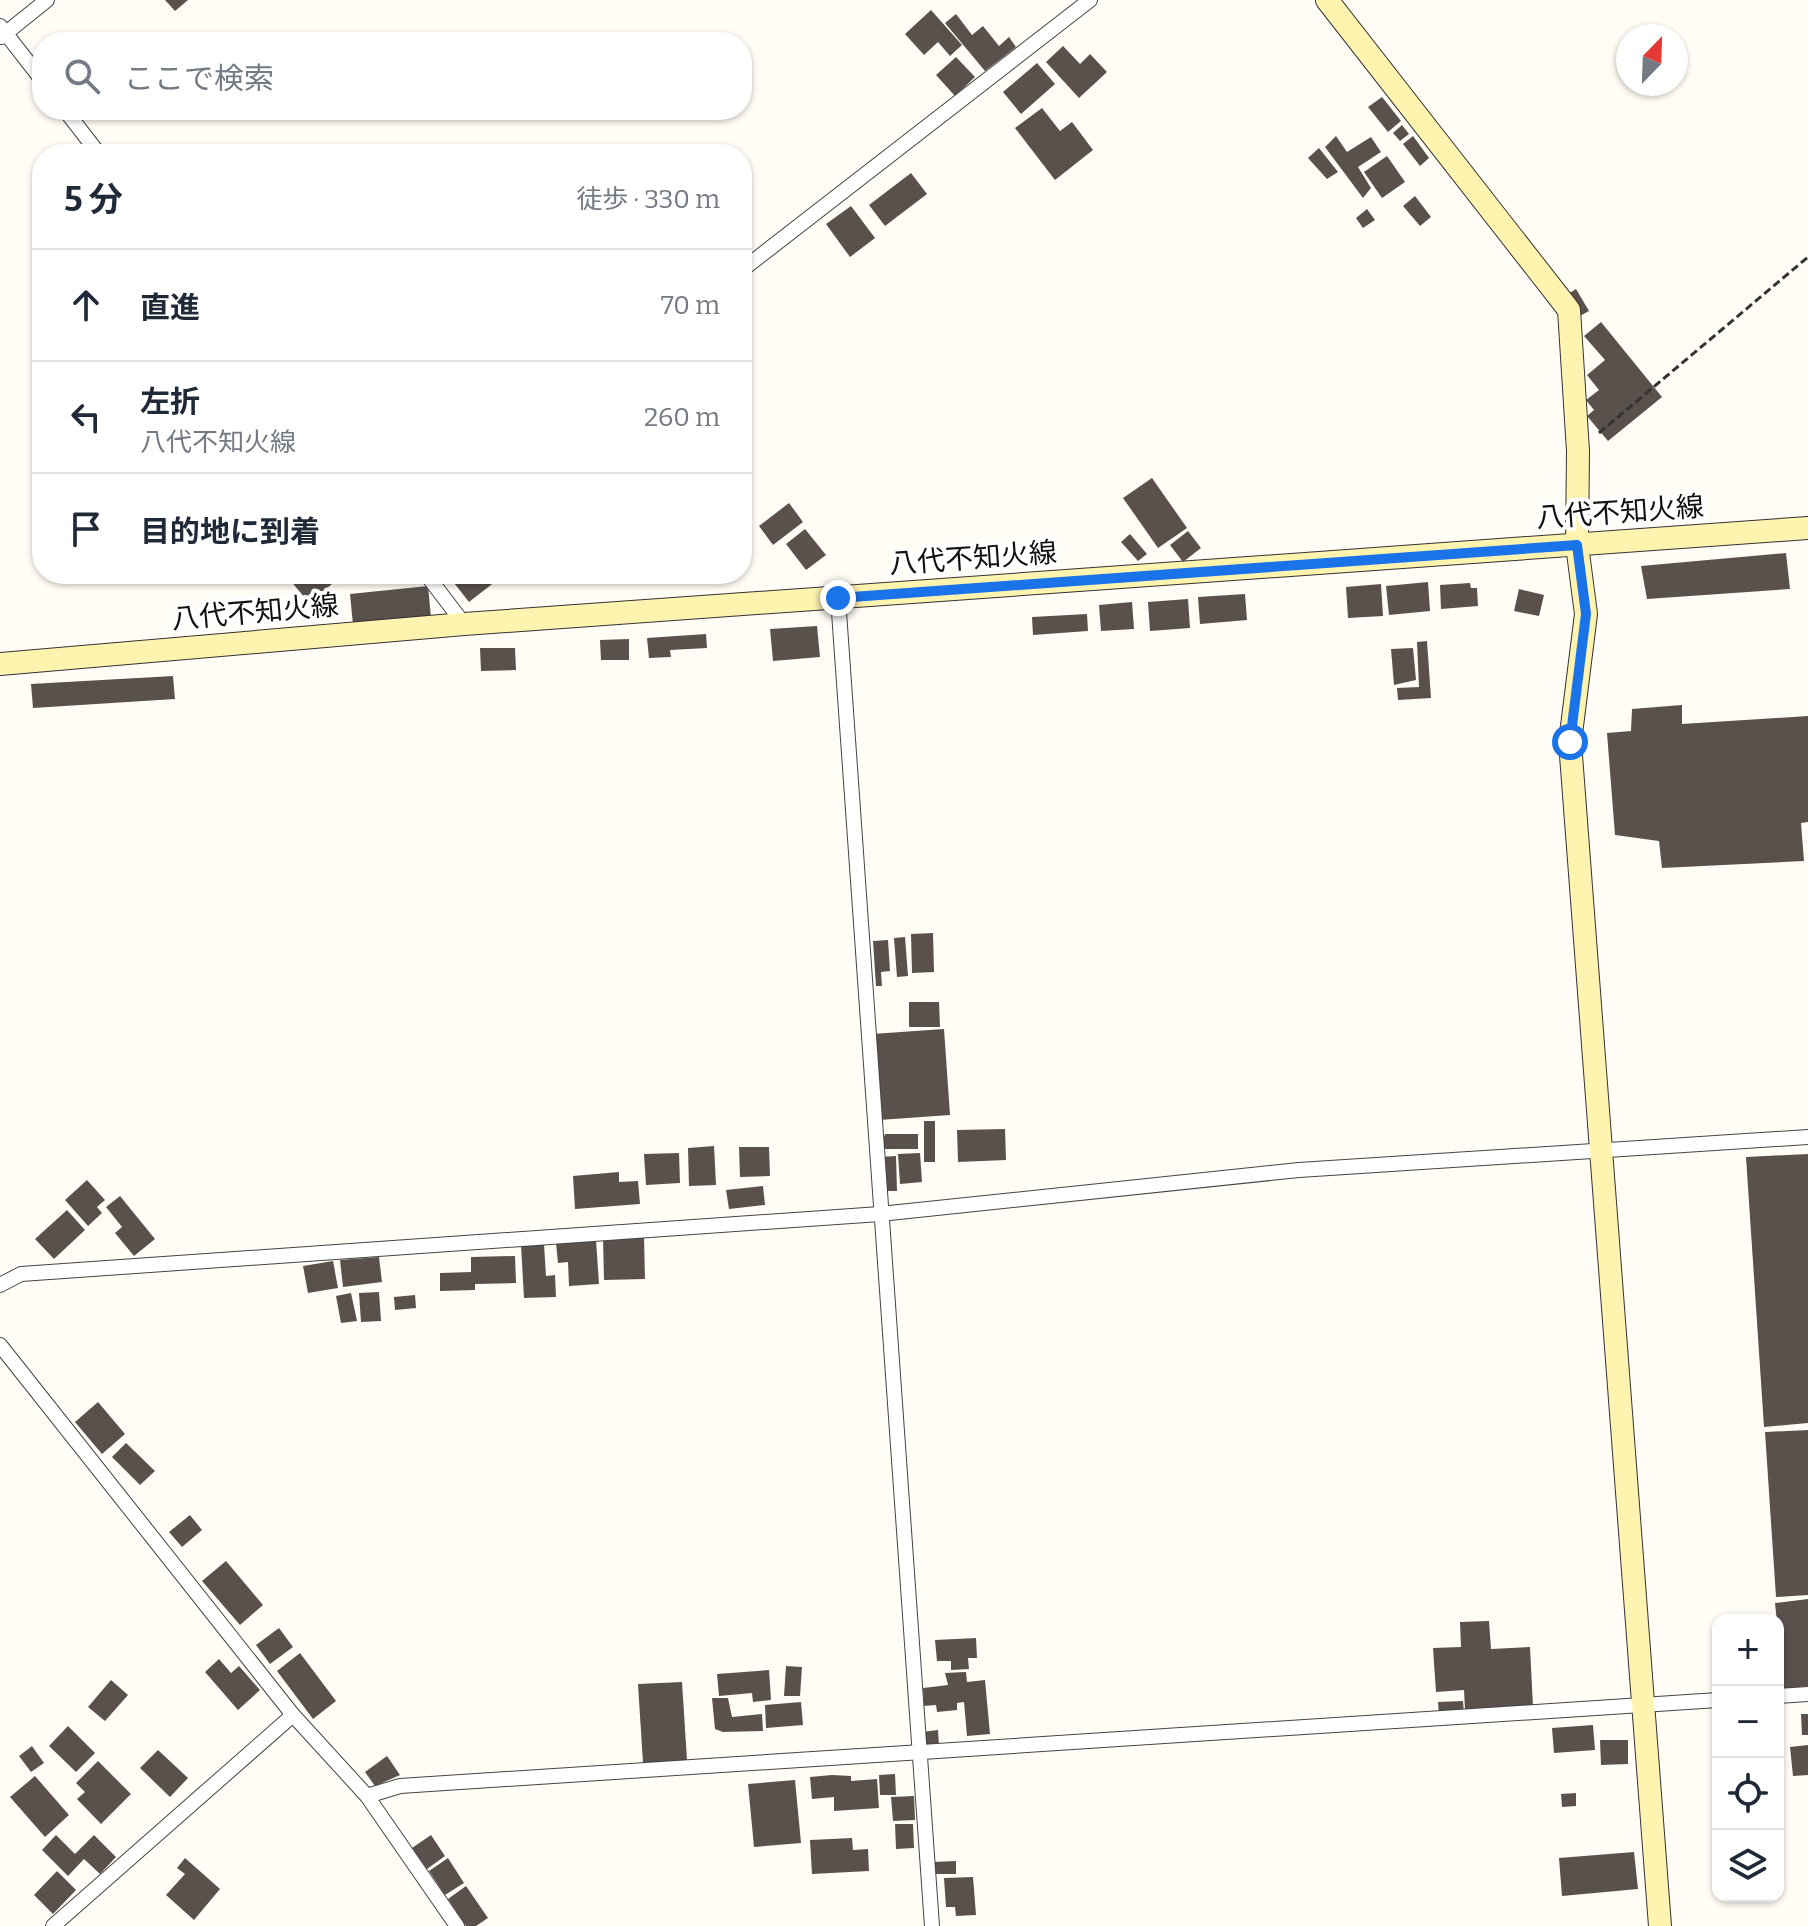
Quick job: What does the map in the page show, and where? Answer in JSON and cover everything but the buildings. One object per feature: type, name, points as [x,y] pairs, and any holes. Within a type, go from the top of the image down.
[{"type":"main road","points":[[1327,0],[1569,310],[1578,451],[1577,545],[1586,614],[1570,742],[1604,1150],[1660,1926]]},
{"type":"main road","name":"八代不知火線","points":[[0,664],[464,624],[1808,528]]},
{"type":"street","points":[[32,68],[2,32],[47,0]]},
{"type":"street","points":[[752,262],[1090,0]]},
{"type":"street","points":[[73,120],[91,144]]},
{"type":"street","points":[[434,584],[464,624]]},
{"type":"street","points":[[838,598],[932,1926]]},
{"type":"street","points":[[0,1285],[21,1274],[880,1214],[1299,1170],[1808,1137]]},
{"type":"street","points":[[0,1345],[293,1715],[367,1796],[457,1926]]},
{"type":"street","points":[[1784,1696],[1808,1694]]},
{"type":"street","points":[[367,1796],[400,1786],[1712,1700]]},
{"type":"street","points":[[53,1926],[293,1715]]},
{"type":"path","points":[[1578,451],[1808,257]]},
{"type":"route","points":[[838,598],[1577,545],[1586,614],[1570,742]]}]
